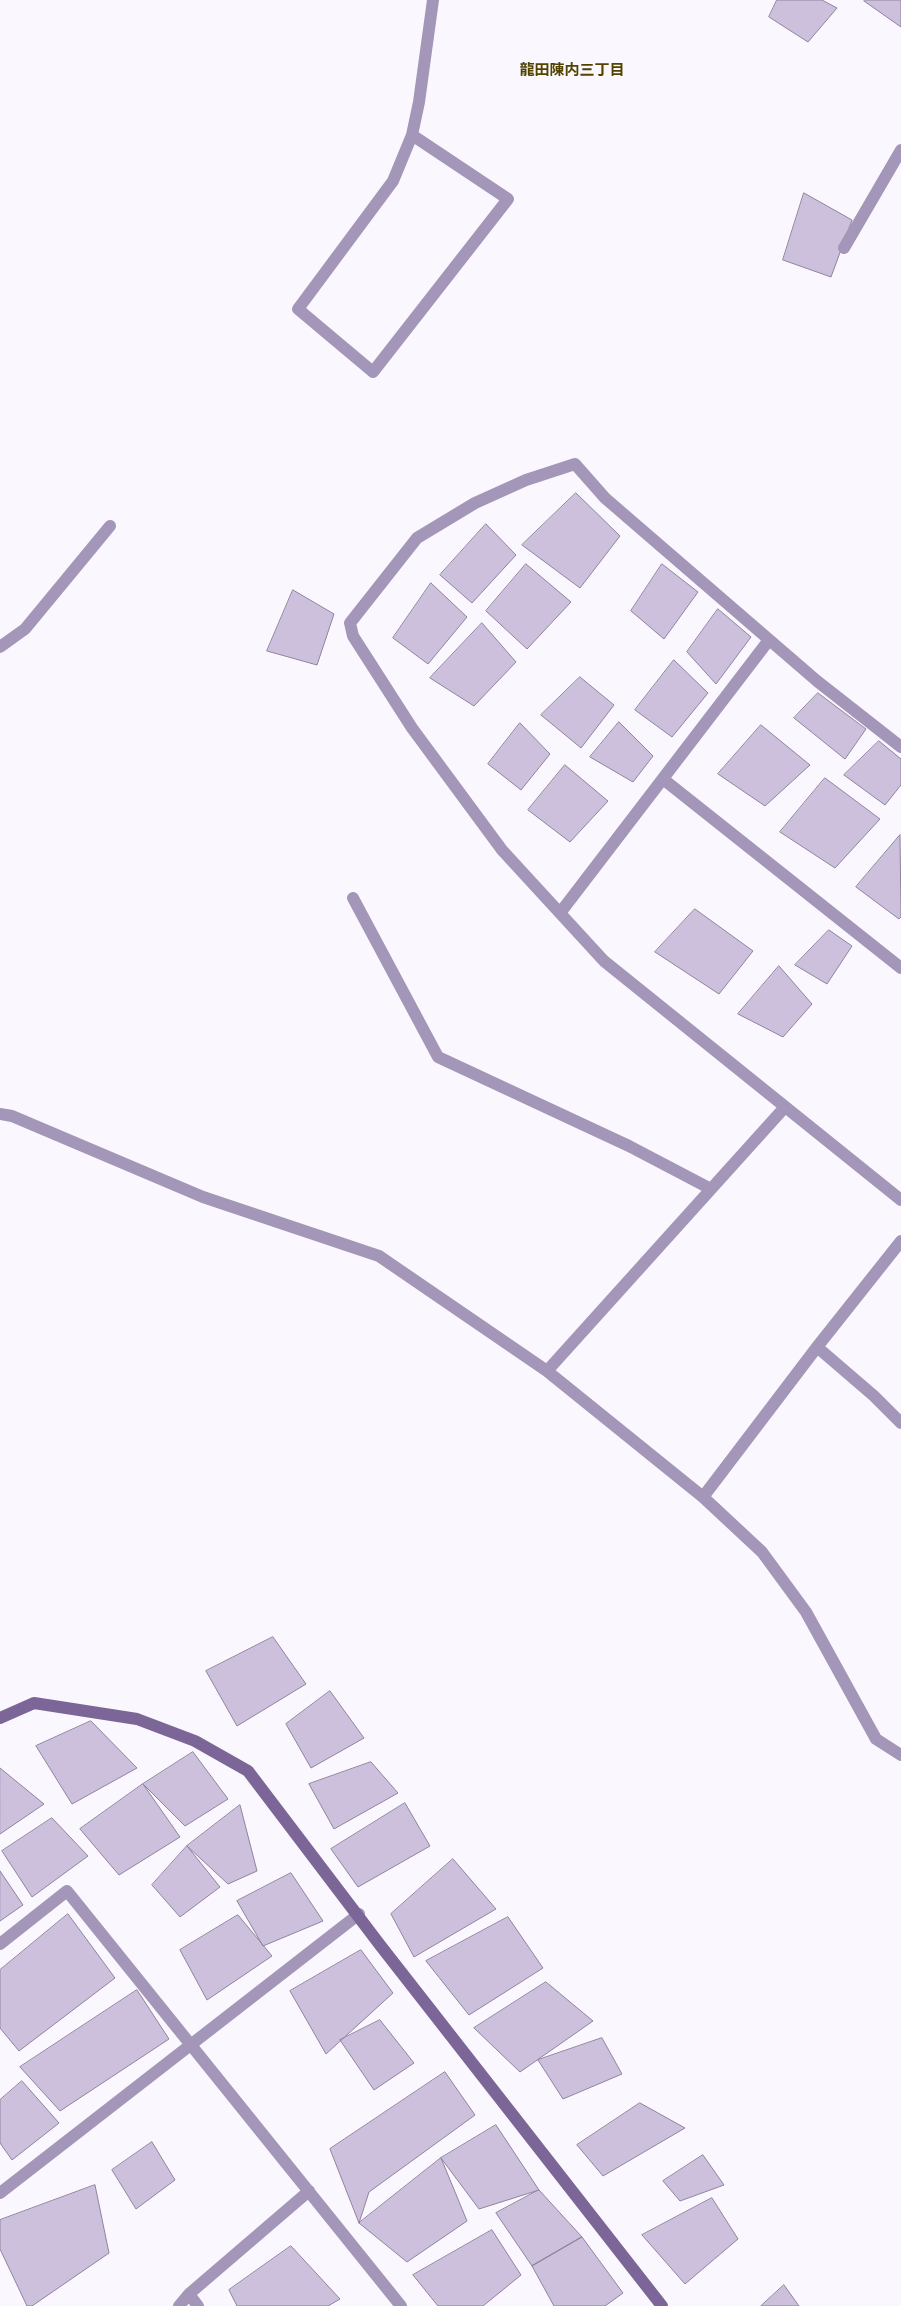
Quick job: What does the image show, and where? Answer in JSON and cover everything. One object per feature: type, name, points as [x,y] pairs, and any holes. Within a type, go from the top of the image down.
[{"type":"street","points":[[412,135],[508,199],[373,372],[298,309],[393,181],[412,135],[420,102],[433,0]]},
{"type":"street","points":[[844,248],[901,150]]},
{"type":"street","points":[[901,747],[817,681],[604,498],[575,464],[526,480],[476,503],[417,538],[350,623],[353,636],[418,736],[502,850],[604,961],[901,1200]]},
{"type":"street","points":[[0,647],[25,629],[110,526]]},
{"type":"street","points":[[560,913],[769,640]]},
{"type":"street","points":[[663,779],[901,968]]},
{"type":"street","points":[[352,898],[438,1056],[629,1146],[710,1190]]},
{"type":"street","points":[[547,1371],[784,1107]]},
{"type":"street","points":[[0,1114],[12,1116],[203,1197],[379,1256],[547,1371],[703,1497],[762,1552],[806,1612],[876,1739],[901,1755]]},
{"type":"street","points":[[703,1497],[817,1347],[901,1241]]},
{"type":"street","points":[[817,1347],[874,1396],[901,1423]]},
{"type":"street","points":[[0,1718],[34,1702],[137,1719],[195,1741],[248,1770],[359,1914],[380,1945],[662,2306]]},
{"type":"street","points":[[0,1944],[67,1891],[401,2306]]},
{"type":"street","points":[[0,2193],[359,1914]]},
{"type":"street","points":[[179,2306],[189,2294],[309,2192]]},
{"type":"street","points":[[189,2294],[198,2306]]},
{"type":"building","points":[[777,0],[822,0],[837,8],[808,42],[769,17]]},
{"type":"building","points":[[901,0],[901,27],[864,1]]},
{"type":"building","points":[[804,193],[852,220],[831,277],[783,260]]},
{"type":"building","points":[[576,493],[620,536],[580,588],[522,545]]},
{"type":"building","points":[[486,524],[516,555],[472,603],[440,575]]},
{"type":"building","points":[[526,564],[571,602],[527,649],[486,611]]},
{"type":"building","points":[[662,564],[698,592],[664,639],[631,611]]},
{"type":"building","points":[[431,583],[467,617],[428,664],[393,638]]},
{"type":"building","points":[[293,590],[334,614],[317,665],[267,651]]},
{"type":"building","points":[[718,609],[751,637],[716,684],[687,652]]},
{"type":"building","points":[[482,623],[516,662],[474,706],[430,678]]},
{"type":"building","points":[[674,660],[708,693],[672,737],[635,710]]},
{"type":"building","points":[[580,677],[614,705],[581,748],[541,715]]},
{"type":"building","points":[[818,693],[866,729],[845,759],[794,718]]},
{"type":"building","points":[[619,722],[653,756],[633,782],[590,757]]},
{"type":"building","points":[[520,723],[550,754],[521,790],[488,764]]},
{"type":"building","points":[[761,725],[810,765],[765,806],[718,774]]},
{"type":"building","points":[[879,741],[901,759],[901,785],[885,805],[844,775]]},
{"type":"building","points":[[565,765],[608,801],[570,842],[528,810]]},
{"type":"building","points":[[825,778],[880,819],[835,868],[780,832]]},
{"type":"building","points":[[900,835],[901,917],[899,919],[856,887]]},
{"type":"building","points":[[695,909],[753,951],[719,994],[655,952]]},
{"type":"building","points":[[829,930],[852,946],[827,984],[795,965]]},
{"type":"building","points":[[779,966],[812,1004],[783,1037],[738,1014]]},
{"type":"building","points":[[273,1637],[306,1684],[237,1726],[206,1671]]},
{"type":"building","points":[[330,1691],[364,1738],[311,1768],[286,1724]]},
{"type":"building","points":[[91,1721],[137,1768],[72,1804],[36,1746]]},
{"type":"building","points":[[193,1752],[228,1799],[185,1826],[143,1784]]},
{"type":"building","points":[[371,1762],[398,1793],[334,1829],[309,1784]]},
{"type":"building","points":[[0,1768],[44,1804],[0,1834]]},
{"type":"building","points":[[143,1784],[180,1837],[119,1875],[80,1829]]},
{"type":"building","points":[[405,1803],[430,1846],[358,1887],[331,1849]]},
{"type":"building","points":[[240,1805],[257,1871],[228,1884],[187,1846]]},
{"type":"building","points":[[52,1818],[88,1856],[32,1897],[2,1851]]},
{"type":"building","points":[[187,1846],[220,1887],[180,1917],[152,1885]]},
{"type":"building","points":[[453,1859],[496,1909],[414,1957],[391,1914]]},
{"type":"building","points":[[0,1871],[23,1905],[0,1921]]},
{"type":"building","points":[[291,1873],[323,1921],[263,1946],[237,1901]]},
{"type":"building","points":[[68,1914],[115,1978],[19,2051],[0,2028],[0,1970]]},
{"type":"building","points":[[238,1915],[272,1956],[207,2000],[180,1950]]},
{"type":"building","points":[[508,1917],[543,1968],[469,2015],[426,1961]]},
{"type":"building","points":[[361,1950],[393,1993],[326,2054],[290,1991]]},
{"type":"building","points":[[546,1982],[593,2021],[520,2072],[474,2028]]},
{"type":"building","points":[[137,1990],[169,2039],[60,2111],[20,2067]]},
{"type":"building","points":[[380,2020],[414,2063],[374,2090],[340,2040]]},
{"type":"building","points":[[602,2038],[622,2074],[563,2099],[538,2060]]},
{"type":"building","points":[[445,2072],[475,2115],[369,2192],[359,2223],[330,2149]]},
{"type":"building","points":[[22,2081],[59,2123],[12,2160],[0,2143],[0,2100]]},
{"type":"building","points":[[640,2103],[685,2128],[603,2176],[577,2145]]},
{"type":"building","points":[[496,2125],[539,2190],[479,2209],[441,2158]]},
{"type":"building","points":[[152,2142],[175,2180],[136,2209],[112,2170]]},
{"type":"building","points":[[703,2155],[724,2185],[680,2201],[663,2181]]},
{"type":"building","points":[[441,2158],[467,2221],[407,2262],[359,2223]]},
{"type":"building","points":[[95,2185],[109,2253],[32,2306],[27,2306],[0,2249],[0,2220]]},
{"type":"building","points":[[539,2190],[582,2237],[532,2266],[496,2213]]},
{"type":"building","points":[[712,2198],[738,2239],[685,2284],[642,2235]]},
{"type":"building","points":[[492,2230],[521,2275],[483,2306],[438,2306],[413,2275]]},
{"type":"building","points":[[582,2237],[623,2293],[605,2306],[554,2306],[532,2266]]},
{"type":"building","points":[[291,2246],[340,2299],[328,2306],[237,2306],[229,2290]]},
{"type":"building","points":[[784,2285],[799,2306],[761,2306]]},
{"type":"district","name":"龍田陳内三丁目","points":[[572,71]]}]
